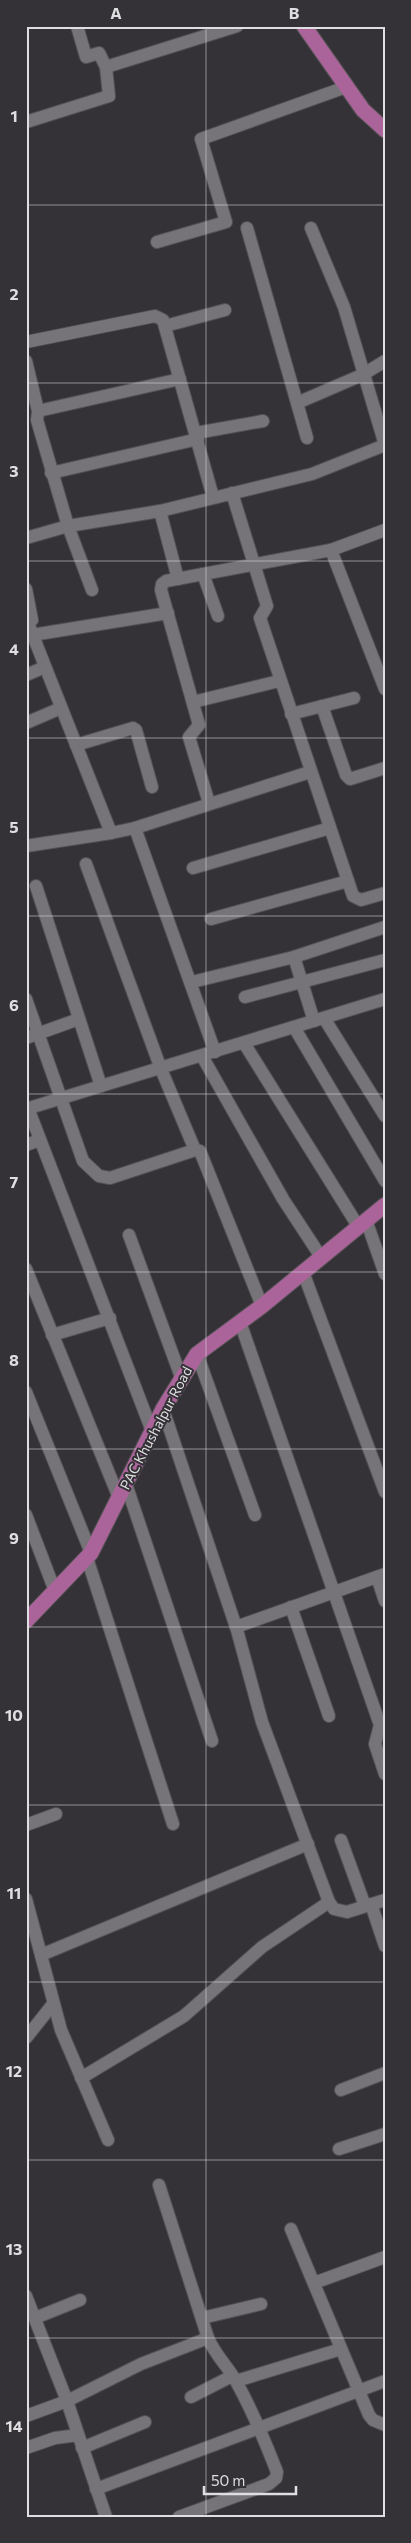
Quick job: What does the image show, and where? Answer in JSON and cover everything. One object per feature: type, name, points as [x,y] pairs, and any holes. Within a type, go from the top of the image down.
[{"type":"main road","points":[[304,26],[363,110],[385,130]]},
{"type":"main road","name":"PAC Khushalpur Road","points":[[26,1621],[89,1556],[163,1409],[197,1354],[262,1306],[385,1205]]},
{"type":"street","points":[[26,122],[109,96],[106,67],[99,53],[86,56],[77,26]]},
{"type":"street","points":[[106,67],[237,26]]},
{"type":"street","points":[[157,242],[226,222],[201,139],[346,87]]},
{"type":"street","points":[[248,228],[307,438]]},
{"type":"street","points":[[26,538],[68,526],[160,511],[312,474],[385,445],[362,374],[344,307],[310,228]]},
{"type":"street","points":[[165,326],[226,310]]},
{"type":"street","points":[[26,342],[155,316],[163,320],[213,497]]},
{"type":"street","points":[[26,361],[34,418],[68,526],[92,590]]},
{"type":"street","points":[[297,403],[362,374],[385,361]]},
{"type":"street","points":[[34,418],[180,379]]},
{"type":"street","points":[[52,474],[197,436],[263,422]]},
{"type":"street","points":[[232,493],[267,606],[260,618],[279,681],[348,881],[356,900],[385,893]]},
{"type":"street","points":[[160,511],[178,579]]},
{"type":"street","points":[[209,803],[189,737],[199,727],[161,590],[162,584],[166,581],[331,550],[385,530]]},
{"type":"street","points":[[331,550],[385,689]]},
{"type":"street","points":[[203,574],[218,616]]},
{"type":"street","points":[[26,589],[32,615],[29,627],[111,833]]},
{"type":"street","points":[[29,627],[168,613]]},
{"type":"street","points":[[26,674],[45,667]]},
{"type":"street","points":[[193,702],[279,681]]},
{"type":"street","points":[[291,714],[354,698]]},
{"type":"street","points":[[322,706],[346,775],[350,778],[385,768]]},
{"type":"street","points":[[26,723],[62,708]]},
{"type":"street","points":[[76,745],[133,728],[136,730],[152,787]]},
{"type":"street","points":[[26,846],[135,828],[310,772]]},
{"type":"street","points":[[135,828],[192,982],[215,1052]]},
{"type":"street","points":[[193,868],[330,828]]},
{"type":"street","points":[[86,864],[160,1069],[195,1150],[204,1156],[262,1306]]},
{"type":"street","points":[[211,919],[348,881]]},
{"type":"street","points":[[36,886],[101,1086]]},
{"type":"street","points":[[192,982],[294,957],[385,927]]},
{"type":"street","points":[[294,957],[319,1020],[385,1116]]},
{"type":"street","points":[[245,997],[385,960]]},
{"type":"street","points":[[26,999],[32,1036],[60,1098],[83,1161],[99,1176],[110,1178],[195,1150]]},
{"type":"street","points":[[152,1431],[110,1318],[27,1109],[385,999]]},
{"type":"street","points":[[32,1036],[79,1019]]},
{"type":"street","points":[[294,1027],[385,1182]]},
{"type":"street","points":[[244,1043],[362,1223],[385,1274]]},
{"type":"street","points":[[202,1056],[283,1199],[321,1257]]},
{"type":"street","points":[[26,1145],[40,1140]]},
{"type":"street","points":[[129,1235],[182,1377]]},
{"type":"street","points":[[26,1269],[119,1498]]},
{"type":"street","points":[[303,1272],[385,1492]]},
{"type":"street","points":[[52,1335],[110,1318]]},
{"type":"street","points":[[240,1322],[380,1725],[375,1744],[385,1774]]},
{"type":"street","points":[[197,1354],[255,1515]]},
{"type":"street","points":[[26,1392],[30,1412],[89,1556],[173,1824]]},
{"type":"street","points":[[163,1409],[236,1627],[262,1722],[329,1902],[340,1912],[385,1900]]},
{"type":"street","points":[[126,1484],[212,1741]]},
{"type":"street","points":[[26,1515],[55,1591]]},
{"type":"street","points":[[236,1627],[381,1575],[385,1601]]},
{"type":"street","points":[[292,1607],[329,1716]]},
{"type":"street","points":[[26,1825],[56,1814]]},
{"type":"street","points":[[340,1840],[385,1946]]},
{"type":"street","points":[[41,1955],[308,1844]]},
{"type":"street","points":[[26,1899],[61,2030],[108,2140]]},
{"type":"street","points":[[81,2078],[184,2016],[262,1947],[329,1902]]},
{"type":"street","points":[[26,2038],[53,2004]]},
{"type":"street","points":[[341,2090],[385,2073]]},
{"type":"street","points":[[340,2149],[385,2134]]},
{"type":"street","points":[[159,2185],[208,2338],[220,2361],[234,2378],[260,2427],[276,2472],[273,2482],[180,2517]]},
{"type":"street","points":[[291,2229],[369,2415],[385,2425]]},
{"type":"street","points":[[314,2283],[385,2257]]},
{"type":"street","points":[[26,2296],[67,2401],[106,2517]]},
{"type":"street","points":[[35,2318],[80,2300]]},
{"type":"street","points":[[202,2318],[261,2304]]},
{"type":"street","points":[[26,2416],[67,2401],[141,2364],[208,2338]]},
{"type":"street","points":[[191,2397],[234,2378],[341,2349]]},
{"type":"street","points":[[96,2489],[385,2381]]},
{"type":"street","points":[[82,2448],[145,2422]]},
{"type":"street","points":[[26,2448],[55,2438],[78,2435]]}]
